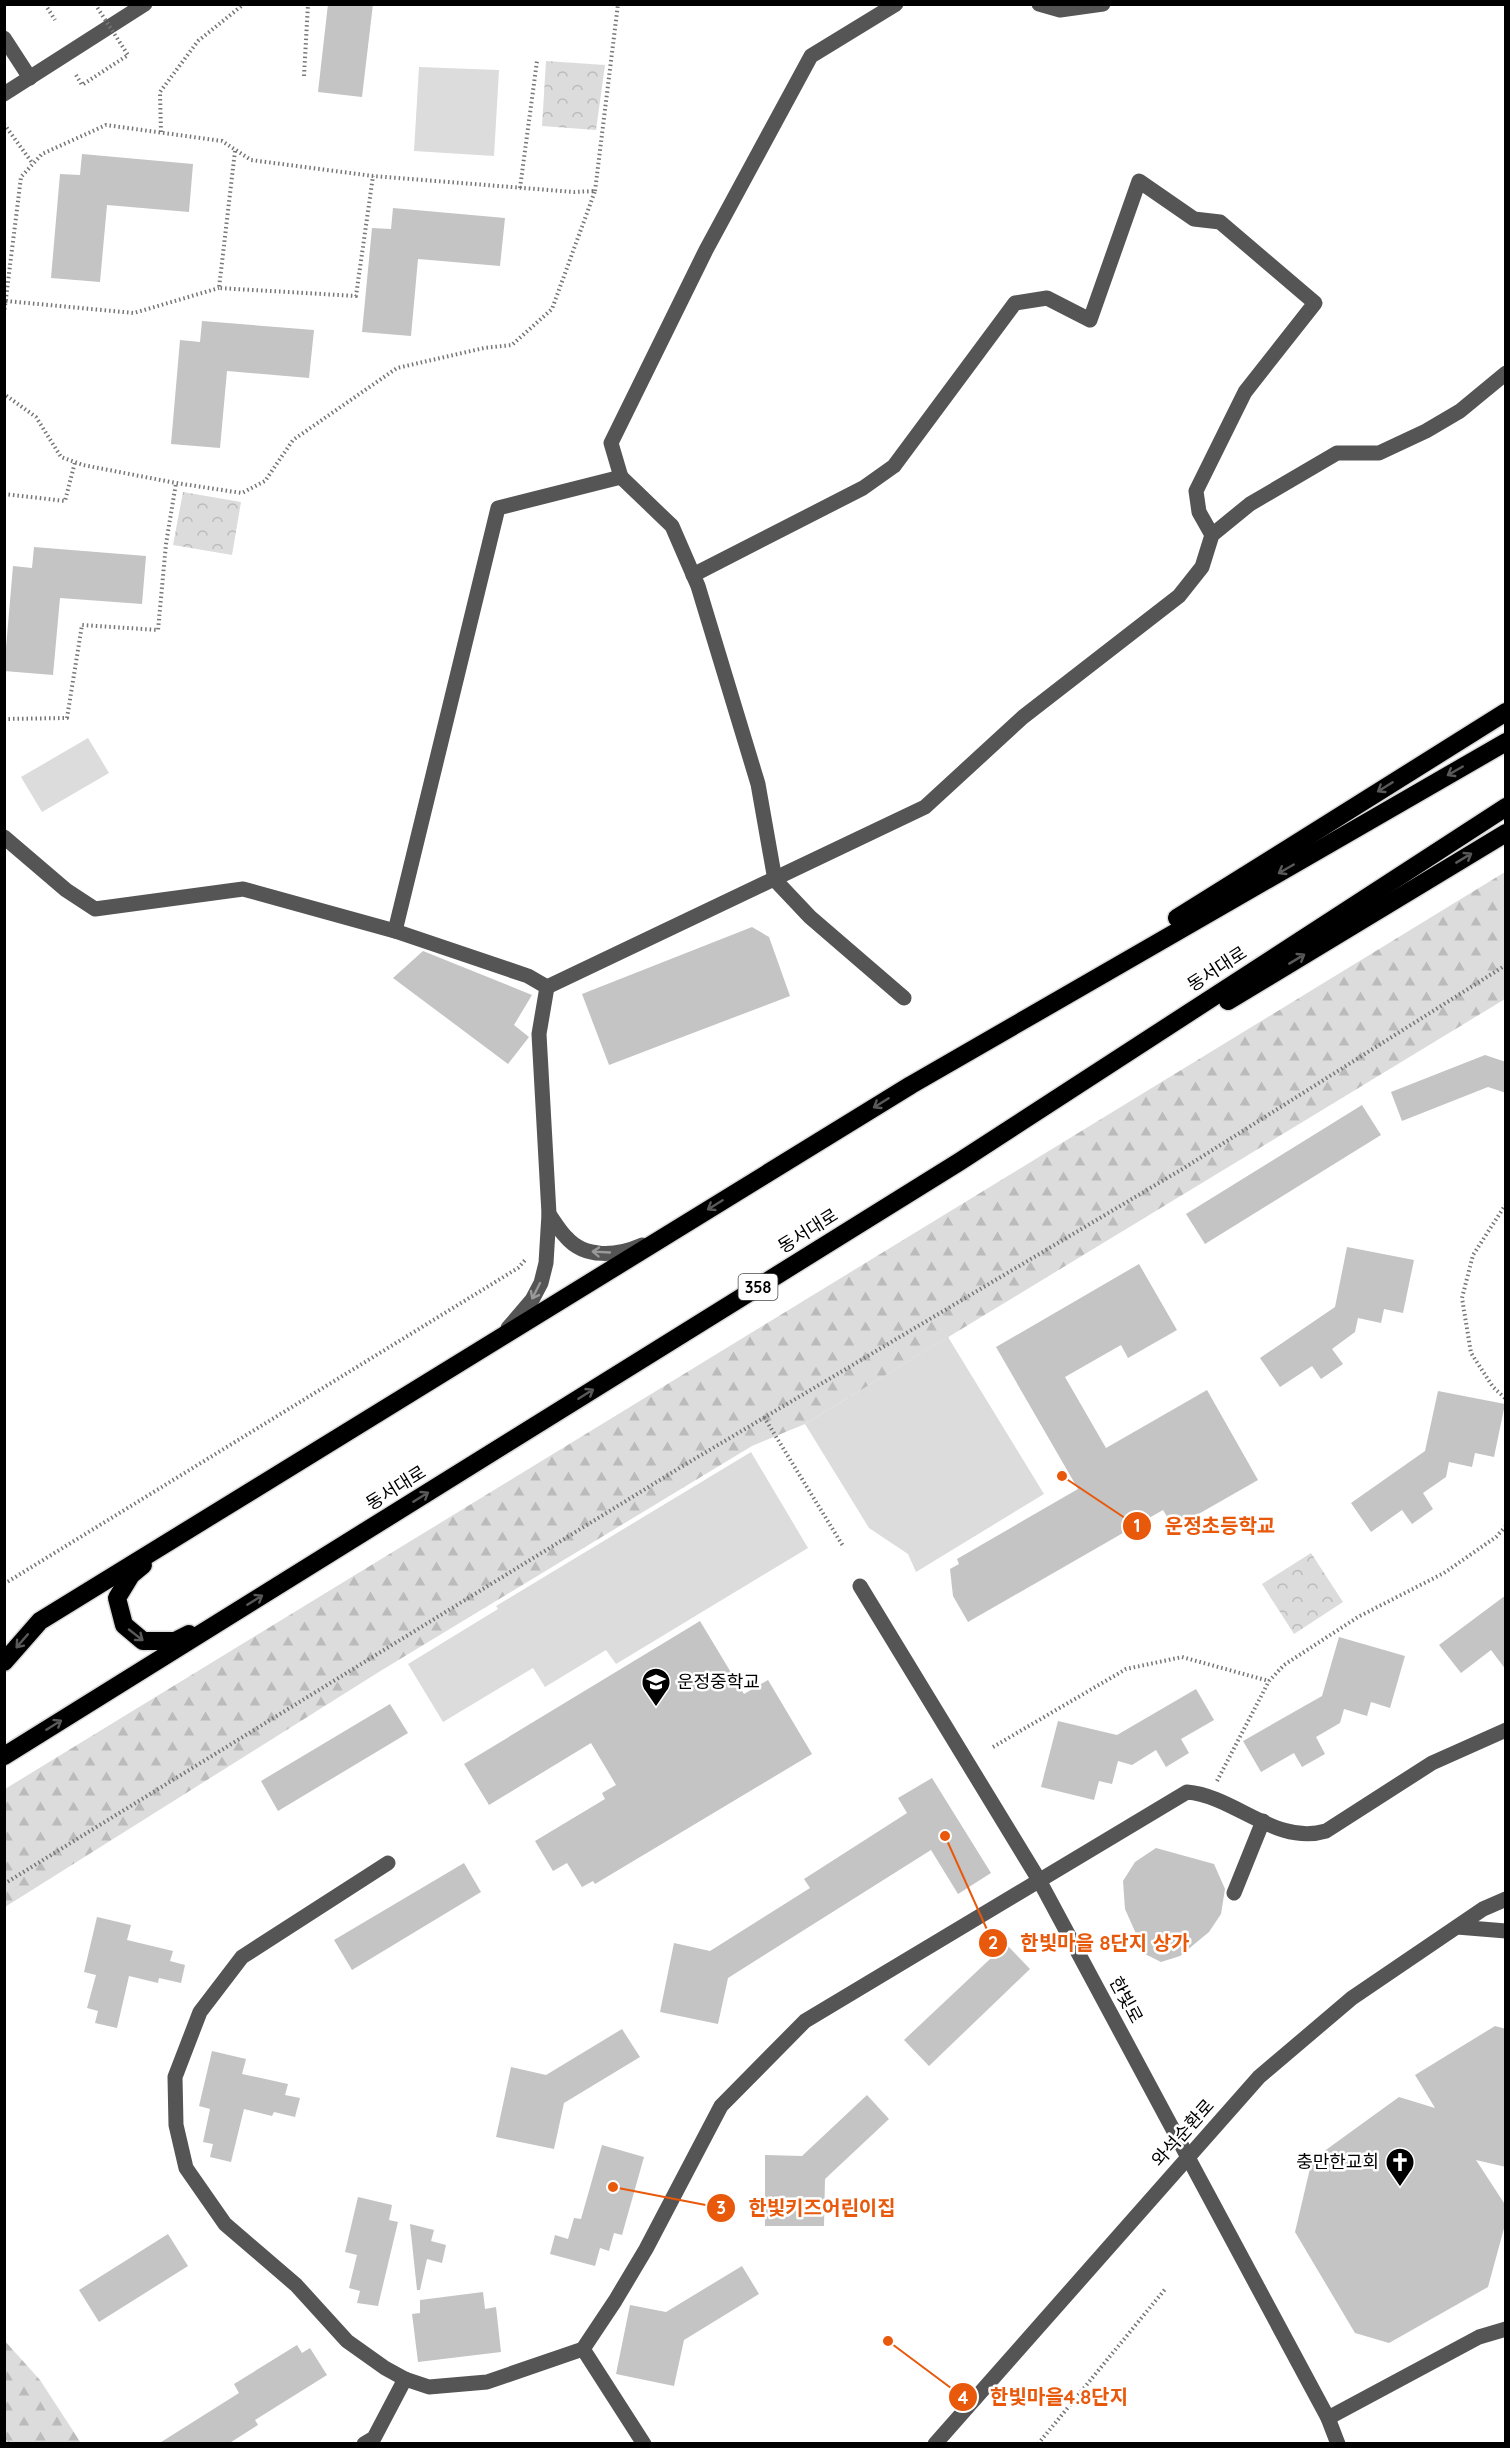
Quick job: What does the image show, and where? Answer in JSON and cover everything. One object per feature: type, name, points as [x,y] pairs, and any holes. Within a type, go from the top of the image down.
[{"type":"highway","points":[[4,1662],[40,1621],[910,1085],[1506,712]]},
{"type":"highway","points":[[910,1085],[1506,742]]},
{"type":"highway","name":"동서대로","points":[[4,1756],[958,1162],[1506,807]]},
{"type":"highway","points":[[958,1162],[1506,833]]},
{"type":"highway","points":[[187,1530],[131,1575],[117,1598],[124,1625],[143,1641],[175,1641],[234,1613]]},
{"type":"street","points":[[4,94],[145,4]]},
{"type":"street","points":[[896,4],[811,56],[706,250],[611,443],[621,477],[672,526],[693,575],[758,784],[775,880],[810,917],[904,998]]},
{"type":"street","points":[[1039,4],[1060,10],[1103,4]]},
{"type":"street","points":[[4,38],[30,78]]},
{"type":"street","points":[[693,575],[863,488],[894,466],[1015,303],[1047,298],[1090,320],[1139,181],[1194,219],[1220,222],[1315,303],[1245,392],[1199,483],[1196,491],[1199,512],[1212,535]]},
{"type":"street","points":[[547,987],[926,807],[1023,717],[1179,596],[1202,567],[1212,535],[1250,504],[1337,453],[1379,453],[1426,431],[1460,411],[1506,373]]},
{"type":"street","points":[[394,931],[498,508],[621,477]]},
{"type":"street","points":[[4,837],[66,890],[95,909],[243,889],[394,931],[528,976],[547,987]]},
{"type":"street","points":[[495,1341],[522,1314],[541,1283],[546,1263],[549,1214],[539,1034],[547,987]]},
{"type":"street","points":[[549,1214],[566,1238],[585,1251],[605,1254],[630,1250],[676,1229]]},
{"type":"street","name":"한빛로","points":[[860,1586],[1039,1880],[1329,2418],[1338,2444]]},
{"type":"street","points":[[388,1863],[242,1957],[200,2012],[176,2077],[176,2126],[186,2168],[225,2224],[296,2286],[347,2341],[385,2368],[405,2379],[429,2387],[487,2382],[583,2349],[646,2249],[721,2106],[806,2020],[1187,1792],[1208,1797],[1290,1833],[1314,1834],[1326,1831],[1432,1763],[1506,1730]]},
{"type":"street","points":[[1234,1893],[1263,1821]]},
{"type":"street","name":"와석순환로","points":[[935,2444],[1259,2077],[1352,1998],[1483,1910],[1506,1899]]},
{"type":"street","points":[[1457,1927],[1506,1931]]},
{"type":"street","points":[[1329,2418],[1479,2337],[1506,2329]]},
{"type":"street","points":[[583,2349],[644,2444]]},
{"type":"street","points":[[364,2444],[374,2438],[405,2379]]},
{"type":"path","points":[[45,4],[55,20]]},
{"type":"path","points":[[76,75],[82,85],[128,55],[95,4]]},
{"type":"path","points":[[161,132],[160,92],[198,41],[244,4]]},
{"type":"path","points":[[304,76],[308,4]]},
{"type":"path","points":[[4,394],[36,417],[61,457],[176,483],[242,493],[265,481],[293,440],[397,369],[484,348],[512,345],[552,309],[595,191],[618,4]]},
{"type":"path","points":[[520,188],[537,61]]},
{"type":"path","points":[[4,124],[33,164]]},
{"type":"path","points":[[4,314],[21,177],[42,154],[106,125],[222,141],[251,160],[374,176],[520,188],[595,191]]},
{"type":"path","points":[[219,288],[235,151]]},
{"type":"path","points":[[6,301],[134,313],[219,288],[357,296],[374,176]]},
{"type":"path","points":[[4,494],[65,501],[75,462]]},
{"type":"path","points":[[4,719],[67,718],[82,625],[158,630],[166,544],[176,483]]},
{"type":"path","points":[[4,1884],[764,1417],[1184,1168],[1506,965]]},
{"type":"path","points":[[1506,1203],[1473,1256],[1462,1298],[1471,1353],[1493,1387],[1506,1399]]},
{"type":"path","points":[[4,1584],[518,1268],[548,1233]]},
{"type":"path","points":[[764,1417],[843,1546]]},
{"type":"path","points":[[1208,1797],[1269,1681],[1284,1665],[1358,1617],[1444,1573],[1496,1537],[1506,1526]]},
{"type":"path","points":[[993,1747],[1126,1669],[1182,1658],[1269,1681]]},
{"type":"path","points":[[1038,2444],[1166,2288]]},
{"type":"path","points":[[4,2439],[8,2444]]},
{"type":"green space","points":[[546,61],[605,65],[596,130],[542,126]]},
{"type":"green space","points":[[419,67],[499,70],[494,156],[414,151]]},
{"type":"green space","points":[[183,492],[241,502],[232,555],[173,545]]},
{"type":"green space","points":[[88,738],[109,773],[42,812],[21,777]]},
{"type":"green space","points":[[1505,872],[1505,999],[805,1424],[752,1446],[382,1670],[5,1907],[5,1789]]},
{"type":"green space","points":[[948,1337],[1044,1494],[916,1572],[908,1554],[869,1528],[805,1424]]},
{"type":"green space","points":[[751,1452],[808,1548],[616,1664],[606,1650],[545,1687],[533,1668],[443,1722],[408,1664],[498,1609],[496,1606]]},
{"type":"green space","points":[[1311,1553],[1343,1602],[1294,1634],[1262,1584]]},
{"type":"green space","points":[[4,2340],[40,2380],[81,2443],[5,2443]]},
{"type":"building","points":[[328,4],[373,4],[362,97],[318,92]]},
{"type":"building","points":[[82,154],[193,164],[189,212],[107,205],[100,282],[51,278],[60,174],[80,175]]},
{"type":"building","points":[[393,208],[505,218],[500,266],[418,259],[411,336],[362,332],[372,228],[391,229]]},
{"type":"building","points":[[202,321],[314,330],[309,378],[227,371],[220,448],[171,444],[180,340],[200,342]]},
{"type":"building","points":[[34,547],[146,556],[142,604],[60,598],[53,675],[4,671],[13,566],[32,568]]},
{"type":"building","points":[[752,927],[769,937],[790,996],[609,1065],[582,994]]},
{"type":"building","points":[[423,951],[532,995],[514,1025],[529,1037],[508,1064],[393,978]]},
{"type":"building","points":[[1485,1055],[1506,1062],[1506,1093],[1488,1087],[1402,1121],[1391,1092]]},
{"type":"building","points":[[1362,1105],[1381,1135],[1205,1244],[1186,1214]]},
{"type":"building","points":[[1347,1247],[1414,1260],[1403,1313],[1384,1309],[1381,1323],[1358,1318],[1355,1332],[1332,1349],[1343,1364],[1321,1379],[1312,1366],[1280,1387],[1260,1358],[1335,1307]]},
{"type":"building","points":[[1139,1264],[1177,1330],[1128,1358],[1121,1345],[1065,1377],[1106,1448],[1207,1390],[1258,1480],[1174,1528],[1163,1510],[968,1622],[953,1596],[950,1569],[959,1564],[957,1559],[1078,1489],[996,1347]]},
{"type":"building","points":[[1438,1391],[1505,1404],[1494,1457],[1475,1453],[1472,1467],[1449,1462],[1446,1477],[1423,1493],[1433,1509],[1412,1524],[1402,1510],[1371,1532],[1351,1503],[1425,1451]]},
{"type":"building","points":[[1506,1595],[1506,1670],[1491,1650],[1461,1673],[1439,1645]]},
{"type":"building","points":[[700,1621],[744,1694],[768,1680],[812,1754],[595,1884],[593,1881],[582,1887],[567,1863],[553,1871],[535,1841],[605,1799],[602,1793],[616,1785],[591,1743],[489,1805],[464,1764]]},
{"type":"building","points":[[1339,1637],[1405,1656],[1390,1708],[1371,1702],[1367,1716],[1344,1709],[1340,1723],[1316,1737],[1325,1754],[1302,1767],[1294,1753],[1261,1772],[1243,1741],[1322,1696]]},
{"type":"building","points":[[1196,1689],[1214,1720],[1181,1739],[1189,1753],[1166,1767],[1156,1750],[1132,1765],[1118,1761],[1112,1784],[1099,1781],[1094,1800],[1041,1787],[1058,1721],[1117,1735]]},
{"type":"building","points":[[390,1704],[408,1733],[278,1811],[261,1781]]},
{"type":"building","points":[[932,1778],[991,1873],[958,1894],[931,1850],[728,1978],[718,2024],[660,2012],[674,1943],[710,1951],[810,1888],[804,1879],[907,1813],[898,1798]]},
{"type":"building","points":[[1156,1848],[1214,1864],[1225,1889],[1221,1914],[1209,1932],[1180,1956],[1161,1962],[1145,1954],[1125,1909],[1123,1881],[1135,1862]]},
{"type":"building","points":[[464,1863],[481,1892],[352,1970],[334,1940]]},
{"type":"building","points":[[97,1917],[131,1925],[127,1940],[173,1951],[170,1961],[185,1965],[181,1983],[159,1978],[158,1983],[129,1976],[117,2028],[95,2023],[98,2011],[87,2008],[96,1975],[84,1972]]},
{"type":"building","points":[[1006,1944],[1030,1969],[929,2066],[904,2040]]},
{"type":"building","name":"충만한교회","points":[[1495,2026],[1506,2029],[1506,2167],[1476,2160],[1506,2206],[1506,2221],[1488,2287],[1389,2343],[1355,2333],[1295,2232],[1312,2160],[1399,2097],[1435,2108],[1415,2075]]},
{"type":"building","points":[[622,2029],[640,2057],[564,2103],[554,2149],[496,2137],[511,2067],[546,2075]]},
{"type":"building","points":[[212,2051],[246,2059],[242,2074],[288,2084],[285,2095],[300,2098],[295,2117],[274,2112],[272,2116],[244,2109],[231,2162],[210,2157],[213,2144],[203,2142],[210,2109],[199,2106]]},
{"type":"building","points":[[867,2095],[889,2119],[825,2179],[824,2226],[765,2226],[765,2155],[802,2156]]},
{"type":"building","points":[[602,2145],[644,2157],[622,2235],[614,2233],[609,2251],[600,2248],[595,2266],[550,2254],[555,2235],[568,2239],[574,2218],[581,2219]]},
{"type":"building","points":[[358,2197],[392,2205],[389,2220],[398,2222],[378,2306],[357,2303],[360,2291],[349,2288],[357,2255],[345,2252]]},
{"type":"building","points":[[410,2224],[434,2230],[431,2241],[446,2245],[442,2263],[427,2259],[420,2290],[417,2290]]},
{"type":"building","points":[[168,2234],[188,2266],[99,2322],[79,2290]]},
{"type":"building","points":[[742,2266],[759,2294],[684,2340],[674,2386],[616,2374],[630,2305],[666,2312]]},
{"type":"building","points":[[483,2292],[485,2309],[496,2307],[501,2352],[418,2362],[412,2314],[420,2313],[420,2300]]},
{"type":"building","points":[[297,2345],[302,2353],[310,2348],[327,2375],[255,2420],[258,2425],[228,2444],[158,2444],[239,2393],[234,2384]]},
{"type":"place","name":"운정초등학교","points":[[1062,1476]]},
{"type":"place","name":"운정중학교","points":[[656,1708]]},
{"type":"place","name":"한빛마을 8단지 상가","points":[[945,1836]]},
{"type":"place","name":"한빛키즈어린이집","points":[[613,2187]]},
{"type":"place","name":"충만한교회","points":[[1400,2188]]},
{"type":"place","name":"한빛마을4.8단지","points":[[888,2341]]}]
